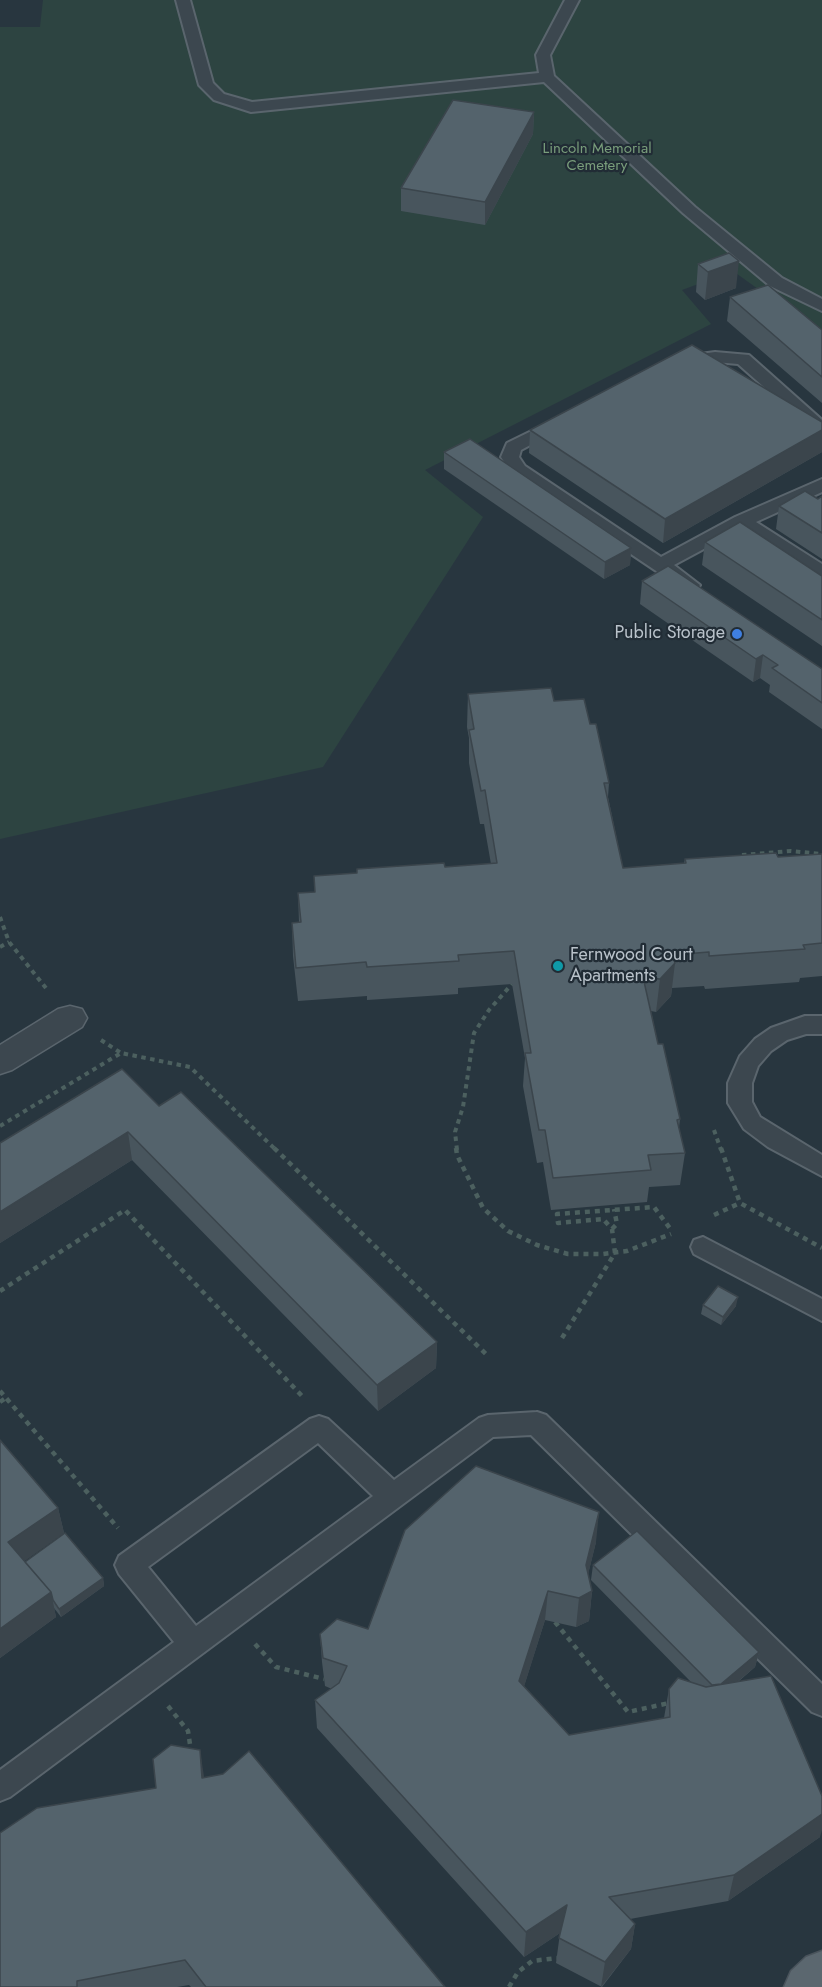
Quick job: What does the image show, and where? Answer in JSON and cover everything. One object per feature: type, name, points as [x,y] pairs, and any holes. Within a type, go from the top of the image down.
[{"type":"main road","points":[[807,1987],[822,1973]]},
{"type":"street","points":[[0,1061],[70,1018]]},
{"type":"lane","points":[[183,0],[206,85],[219,97],[251,107],[547,77]]},
{"type":"lane","points":[[572,0],[543,55],[547,77],[698,217],[776,282],[822,306]]},
{"type":"lane","points":[[666,365],[716,357],[742,359],[822,429]]},
{"type":"lane","points":[[574,414],[513,447],[510,457],[518,470],[707,597]]},
{"type":"lane","points":[[660,565],[742,521],[806,490],[822,485]]},
{"type":"lane","points":[[742,521],[822,572]]},
{"type":"lane","points":[[822,1025],[805,1025],[779,1034],[763,1045],[748,1062],[740,1083],[740,1103],[752,1123],[822,1167]]},
{"type":"lane","points":[[703,1247],[822,1311]]},
{"type":"lane","points":[[0,1787],[488,1426],[537,1423],[822,1703]]},
{"type":"lane","points":[[193,1644],[129,1565],[319,1427],[393,1497]]},
{"type":"path","points":[[738,856],[791,851],[822,854]]},
{"type":"path","points":[[0,947],[9,942]]},
{"type":"path","points":[[512,984],[489,1010],[474,1033],[463,1107],[455,1132],[457,1155],[483,1208],[508,1231],[537,1245],[568,1254],[627,1251],[683,1228]]},
{"type":"path","points":[[0,1126],[121,1053],[190,1067],[488,1356]]},
{"type":"path","points":[[712,1216],[740,1203],[822,1248]]},
{"type":"path","points":[[562,1338],[615,1253],[612,1229],[603,1220],[558,1223],[557,1214],[654,1207],[674,1233]]},
{"type":"path","points":[[0,1291],[125,1209],[283,1375]]},
{"type":"path","points":[[612,1229],[617,1224],[614,1209]]},
{"type":"path","points":[[0,1391],[101,1506]]},
{"type":"path","points":[[0,1402],[6,1398]]},
{"type":"path","points":[[555,1622],[628,1712],[677,1701]]},
{"type":"path","points":[[276,1666],[324,1678]]},
{"type":"path","points":[[189,1731],[192,1754]]},
{"type":"path","points":[[509,1987],[518,1972],[532,1961],[557,1958]]},
{"type":"green space","name":"Lincoln Memorial Cemetery","points":[[43,0],[822,0],[822,335],[733,271],[682,290],[711,324],[425,470],[483,517],[323,767],[0,839],[0,27],[40,27]]},
{"type":"building","points":[[453,100],[534,112],[485,202],[401,188]]},
{"type":"building","points":[[729,253],[739,261],[708,272],[698,264]]},
{"type":"building","points":[[768,285],[822,330],[822,377],[730,297]]},
{"type":"building","points":[[692,345],[822,422],[822,430],[665,519],[530,430]]},
{"type":"building","points":[[470,439],[631,548],[605,562],[444,452]]},
{"type":"building","points":[[805,491],[818,499],[822,496],[822,533],[779,506]]},
{"type":"building","points":[[740,522],[822,576],[822,620],[705,542]]},
{"type":"building","points":[[668,566],[822,669],[822,703],[772,668],[778,665],[763,655],[756,659],[642,581]]},
{"type":"building","name":"Fernwood Court Apartments","points":[[551,688],[554,701],[584,699],[590,724],[596,724],[609,783],[604,783],[623,868],[686,863],[685,859],[776,853],[778,857],[822,854],[822,943],[803,945],[805,949],[709,956],[709,952],[672,955],[675,963],[660,979],[643,977],[658,1044],[663,1044],[680,1119],[677,1120],[685,1153],[648,1155],[651,1170],[553,1178],[545,1130],[539,1130],[525,1053],[531,1053],[514,951],[458,955],[459,961],[367,967],[366,962],[296,968],[292,923],[301,922],[298,893],[315,892],[314,876],[357,873],[357,869],[444,863],[445,867],[497,863],[485,790],[481,791],[469,730],[474,729],[468,694]]},
{"type":"building","points":[[122,1069],[159,1106],[181,1092],[437,1342],[377,1385],[128,1132],[0,1212],[0,1143]]},
{"type":"building","points":[[718,1286],[738,1297],[723,1317],[703,1305]]},
{"type":"building","points":[[0,1440],[58,1508],[8,1542],[51,1592],[0,1629]]},
{"type":"building","points":[[476,1466],[599,1512],[586,1565],[592,1591],[579,1598],[548,1591],[519,1681],[569,1735],[670,1717],[669,1689],[678,1678],[706,1687],[771,1676],[822,1796],[822,1814],[734,1875],[609,1897],[635,1924],[605,1962],[559,1938],[567,1905],[526,1932],[315,1700],[339,1683],[347,1666],[323,1658],[320,1634],[337,1619],[368,1629],[405,1530]]},
{"type":"building","points":[[637,1531],[759,1652],[721,1684],[712,1685],[593,1565]]},
{"type":"building","points":[[65,1533],[103,1578],[59,1609],[51,1592],[25,1562]]},
{"type":"building","points":[[171,1745],[200,1750],[202,1778],[223,1774],[249,1751],[445,1987],[206,1987],[185,1960],[77,1981],[77,1987],[0,1987],[0,1833],[37,1808],[156,1788],[153,1759]]},
{"type":"place","name":"Public Storage","points":[[737,634]]},
{"type":"place","name":"Fernwood Court Apartments","points":[[558,966]]}]
